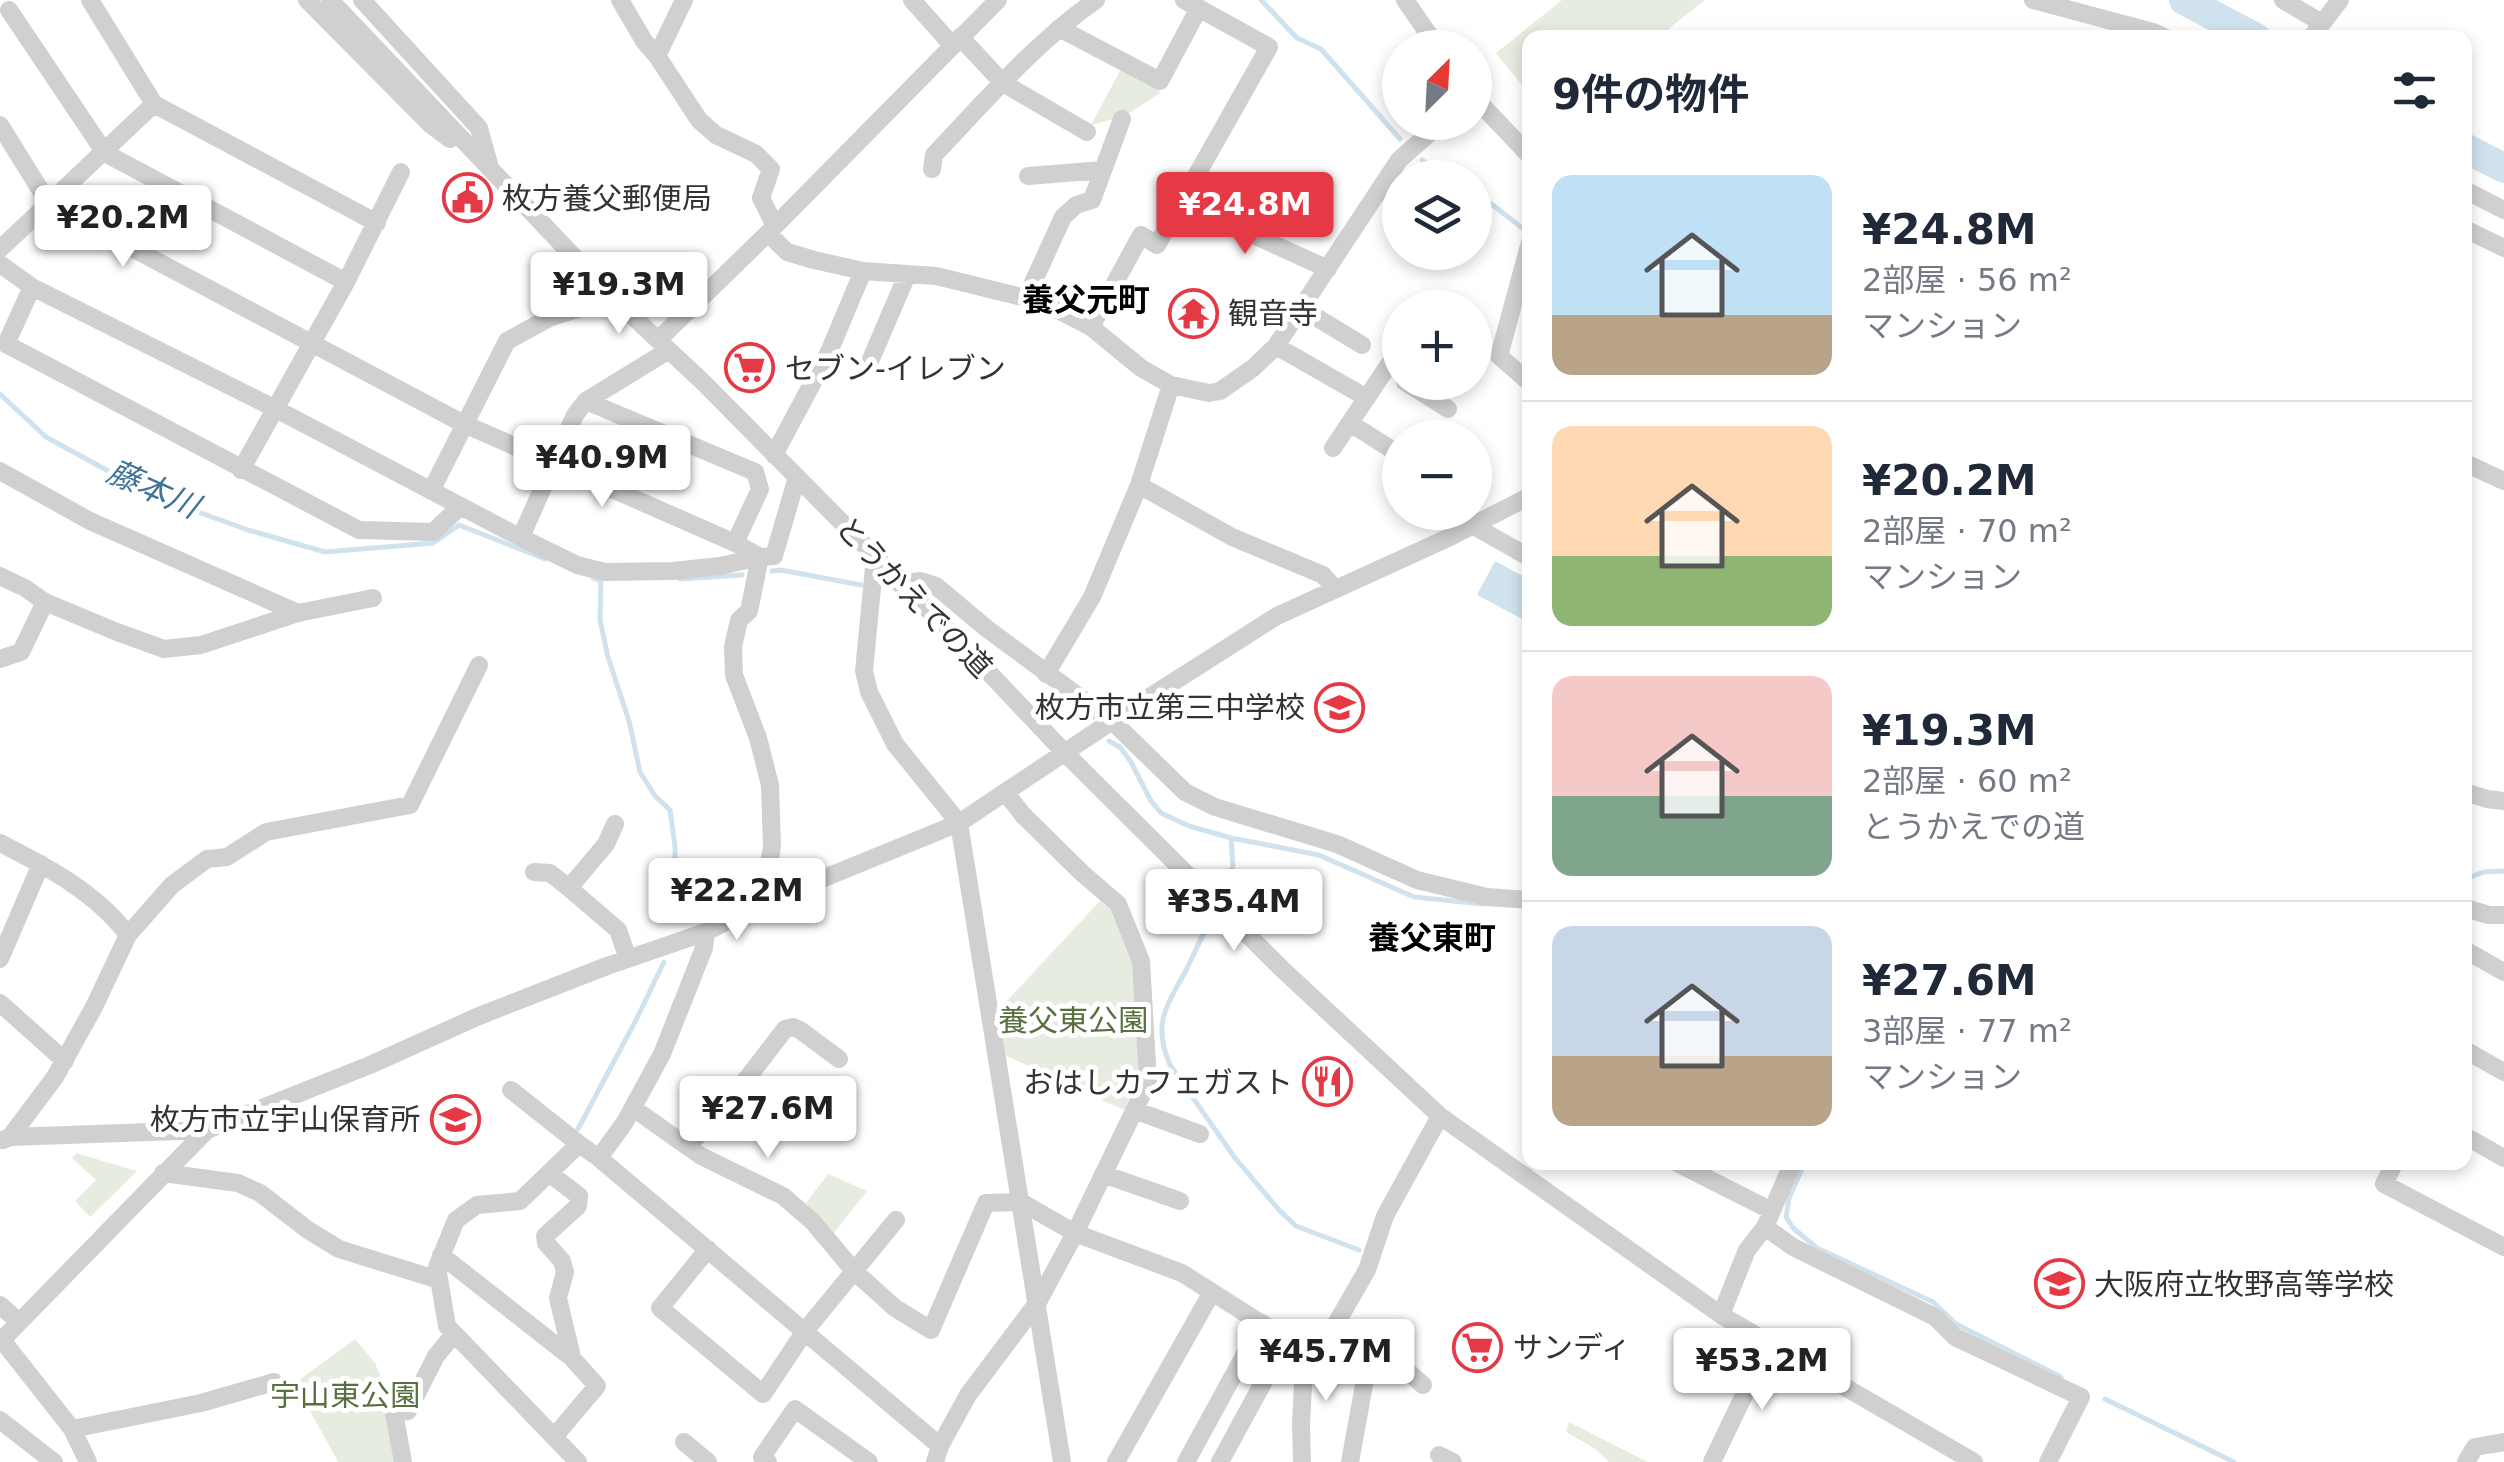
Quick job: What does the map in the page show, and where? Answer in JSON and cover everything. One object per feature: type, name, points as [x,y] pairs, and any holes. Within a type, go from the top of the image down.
[{"type":"street","points":[[90,0],[154,104],[377,223]]},
{"type":"street","points":[[307,0],[430,124],[490,169]]},
{"type":"street","name":"とうかえでの道","points":[[330,0],[613,298],[774,454],[1064,753],[1282,969],[1440,1116],[1721,1315],[1974,1462]]},
{"type":"street","points":[[362,0],[479,128],[490,169]]},
{"type":"street","points":[[620,0],[699,120],[716,135],[756,154],[770,169],[761,198],[772,230],[787,252],[863,271],[936,276],[1026,298],[1091,327],[1141,368],[1171,385],[1209,392],[1220,392],[1276,346],[1399,160],[1422,140]]},
{"type":"street","points":[[657,56],[684,0]]},
{"type":"street","points":[[912,0],[1003,83],[1088,132]]},
{"type":"street","points":[[521,537],[575,415],[586,401],[664,345],[998,0]]},
{"type":"street","points":[[932,170],[934,155],[1003,83],[1059,28],[1096,0]]},
{"type":"street","points":[[1405,0],[1426,30]]},
{"type":"street","points":[[2032,0],[2145,30]]},
{"type":"street","points":[[2283,0],[2316,30],[2340,0]]},
{"type":"street","points":[[1059,28],[1160,81],[1192,4],[1269,47],[1157,245],[1141,236],[1091,327]]},
{"type":"street","points":[[12,8],[105,153],[346,282]]},
{"type":"street","points":[[0,249],[154,104]]},
{"type":"street","points":[[1492,116],[1522,148]]},
{"type":"street","points":[[1026,298],[1063,217],[1076,205],[1092,200],[1122,119]]},
{"type":"street","points":[[0,125],[49,204],[464,424],[735,542],[760,557]]},
{"type":"street","points":[[1028,176],[1104,170]]},
{"type":"street","points":[[241,470],[346,282],[402,172]]},
{"type":"street","points":[[2472,194],[2504,210]]},
{"type":"street","points":[[1181,202],[1328,268]]},
{"type":"street","points":[[2472,232],[2504,248]]},
{"type":"street","points":[[0,264],[32,287],[577,565],[605,572],[673,572],[774,556],[796,478]]},
{"type":"street","points":[[774,454],[828,352],[863,271]]},
{"type":"street","points":[[1522,271],[1499,356],[1522,376]]},
{"type":"street","points":[[871,359],[908,275]]},
{"type":"street","points":[[32,287],[6,344],[241,470],[359,530],[433,532],[461,506]]},
{"type":"street","points":[[431,491],[507,341],[549,318],[613,298]]},
{"type":"street","points":[[1302,308],[1362,344]]},
{"type":"street","points":[[1276,346],[1366,398]]},
{"type":"street","points":[[1046,674],[1092,597],[1139,485],[1171,385]]},
{"type":"street","points":[[1333,448],[1366,398],[1382,387]]},
{"type":"street","points":[[1435,400],[1448,408]]},
{"type":"street","points":[[586,401],[755,472],[760,489],[735,542]]},
{"type":"street","points":[[1350,424],[1382,444]]},
{"type":"street","points":[[2472,467],[2504,481]]},
{"type":"street","points":[[0,471],[90,522],[298,613]]},
{"type":"street","points":[[1139,485],[1232,537],[1322,575],[1335,589]]},
{"type":"street","points":[[1492,516],[1522,500]]},
{"type":"street","points":[[5,1140],[207,1130],[479,1016],[706,932],[763,902],[959,823],[1277,616],[1465,530]]},
{"type":"street","points":[[1481,530],[1522,553]]},
{"type":"street","points":[[760,557],[749,611],[739,620],[733,647],[734,675],[758,738],[770,785],[772,846],[763,902]]},
{"type":"street","points":[[875,557],[864,670],[868,692],[895,744],[959,823],[1066,1460]]},
{"type":"street","points":[[0,576],[46,602],[164,649],[202,646],[298,613],[373,598]]},
{"type":"street","points":[[900,584],[921,580],[936,586],[1112,721],[1185,792],[1215,807],[1336,844],[1417,880],[1522,899]]},
{"type":"street","points":[[0,658],[21,652],[46,602]]},
{"type":"street","points":[[5,1140],[56,1077],[128,936],[172,885],[207,859],[227,857],[266,832],[410,805],[479,666]]},
{"type":"street","points":[[510,1090],[600,1158],[805,1331],[938,1454],[968,1395],[1038,1302],[1148,1082],[1141,961],[1118,904],[1082,874],[1005,792]]},
{"type":"street","points":[[2472,794],[2504,800]]},
{"type":"street","points":[[569,888],[606,844],[614,824]]},
{"type":"street","points":[[0,843],[74,884],[115,918],[128,936]]},
{"type":"street","points":[[0,960],[42,864]]},
{"type":"street","points":[[534,872],[550,873],[618,930],[628,959]]},
{"type":"street","points":[[2472,910],[2504,915]]},
{"type":"street","points":[[600,1158],[662,1054],[704,948],[706,932]]},
{"type":"street","points":[[2472,954],[2504,972]]},
{"type":"street","points":[[0,1003],[65,1061]]},
{"type":"street","points":[[688,1146],[726,1106],[784,1030],[800,1030],[839,1059]]},
{"type":"street","points":[[2472,1054],[2504,1072]]},
{"type":"street","points":[[746,1079],[803,1125]]},
{"type":"street","points":[[633,1108],[701,1156],[784,1196],[813,1222],[854,1271],[895,1308],[931,1330],[986,1203],[1021,1202],[1074,1233],[1182,1273],[1306,1346]]},
{"type":"street","points":[[1134,1110],[1200,1134]]},
{"type":"street","points":[[1306,1346],[1330,1334],[1367,1270],[1385,1216],[1440,1116]]},
{"type":"street","points":[[88,1462],[72,1429],[1,1341],[207,1130]]},
{"type":"street","points":[[2472,1140],[2504,1158]]},
{"type":"street","points":[[578,1462],[446,1326],[436,1267],[456,1220],[476,1205],[520,1201],[580,1144]]},
{"type":"street","points":[[1688,1170],[1769,1219],[1793,1246],[1934,1317],[1955,1337],[2081,1396],[2048,1462]]},
{"type":"street","points":[[1721,1315],[1746,1250],[1769,1219],[1790,1170]]},
{"type":"street","points":[[2391,1170],[2384,1184],[2504,1247]]},
{"type":"street","points":[[164,1173],[238,1183],[260,1193],[339,1249],[439,1280]]},
{"type":"street","points":[[550,1173],[579,1196],[578,1206],[546,1236],[565,1272],[558,1298],[572,1358]]},
{"type":"street","points":[[1103,1174],[1180,1201]]},
{"type":"street","points":[[708,1249],[660,1308],[763,1394],[805,1331],[896,1220]]},
{"type":"street","points":[[442,1255],[572,1358],[597,1386],[554,1437]]},
{"type":"street","points":[[1116,1462],[1212,1292]]},
{"type":"street","points":[[0,1305],[19,1322]]},
{"type":"street","points":[[1186,1462],[1262,1323]]},
{"type":"street","points":[[404,1462],[394,1414],[408,1411],[436,1356],[454,1334]]},
{"type":"street","points":[[1330,1334],[1406,1370],[1423,1385]]},
{"type":"street","points":[[1220,1462],[1288,1337]]},
{"type":"street","points":[[1712,1462],[1769,1343]]},
{"type":"street","points":[[1302,1462],[1306,1346]]},
{"type":"street","points":[[1350,1462],[1370,1352]]},
{"type":"street","points":[[72,1429],[202,1403],[274,1382]]},
{"type":"street","points":[[763,1460],[795,1409],[868,1462]]},
{"type":"street","points":[[0,1420],[54,1462]]},
{"type":"street","points":[[684,1442],[708,1462]]},
{"type":"street","points":[[2466,1462],[2475,1448],[2504,1442]]},
{"type":"green space","points":[[1562,0],[1705,0],[1667,30],[1525,30]]},
{"type":"green space","points":[[1522,32],[1522,85],[1496,53]]},
{"type":"green space","points":[[1122,67],[1155,83],[1160,93],[1125,116],[1091,125]]},
{"type":"green space","name":"養父東公園","points":[[1100,901],[1110,909],[1133,963],[1139,1076],[1124,1110],[996,1051],[991,1018]]},
{"type":"green space","points":[[76,1153],[137,1171],[90,1217],[75,1201],[96,1180],[72,1158]]},
{"type":"green space","points":[[828,1174],[867,1191],[833,1234],[806,1203]]},
{"type":"green space","name":"宇山東公園","points":[[355,1339],[380,1375],[398,1462],[338,1462],[295,1383]]},
{"type":"green space","points":[[1569,1422],[1648,1462],[1609,1462],[1566,1432]]},
{"type":"water","points":[[1495,561],[1522,576],[1522,619],[1477,595]]},
{"type":"waterway","points":[[1261,0],[1297,38],[1321,49],[1382,118]]},
{"type":"waterway","points":[[2184,0],[2241,30]]},
{"type":"waterway","points":[[2472,152],[2504,168]]},
{"type":"waterway","points":[[1492,205],[1522,228]]},
{"type":"waterway","name":"藤本川","points":[[0,394],[46,437],[154,496],[248,530],[325,552],[433,543],[459,525],[545,559]]},
{"type":"waterway","name":"藤本川","points":[[772,571],[861,585]]},
{"type":"waterway","name":"藤本川","points":[[680,579],[742,575]]},
{"type":"waterway","points":[[593,578],[601,581],[600,620],[640,772],[655,796],[670,810],[675,892]]},
{"type":"waterway","points":[[1109,741],[1120,747],[1131,762],[1161,813],[1189,826],[1319,855],[1414,897],[1483,904]]},
{"type":"waterway","points":[[1226,881],[1233,866],[1231,838]]},
{"type":"waterway","points":[[2472,876],[2504,871]]},
{"type":"waterway","points":[[1206,929],[1164,1017],[1162,1039],[1170,1065],[1235,1158],[1279,1210],[1296,1226],[1359,1250]]},
{"type":"waterway","points":[[578,1129],[664,962]]},
{"type":"waterway","points":[[1801,1170],[1789,1198],[1786,1217],[1817,1248],[1933,1302],[1956,1324],[2061,1377]]},
{"type":"waterway","points":[[2105,1399],[2234,1462]]},
{"type":"place","name":"枚方養父郵便局","points":[[467,198]]},
{"type":"place","name":"観音寺","points":[[1193,313]]},
{"type":"place","name":"セブン-イレブン","points":[[750,368]]},
{"type":"place","name":"枚方市立第三中学校","points":[[1340,707]]},
{"type":"place","name":"おはしカフェガスト","points":[[1328,1082]]},
{"type":"place","name":"枚方市立宇山保育所","points":[[455,1119]]},
{"type":"place","name":"大阪府立牧野高等学校","points":[[2059,1284]]},
{"type":"place","name":"サンディ","points":[[1478,1347]]},
{"type":"district","name":"養父元町","points":[[1086,300]]},
{"type":"district","name":"養父東町","points":[[1432,938]]}]
